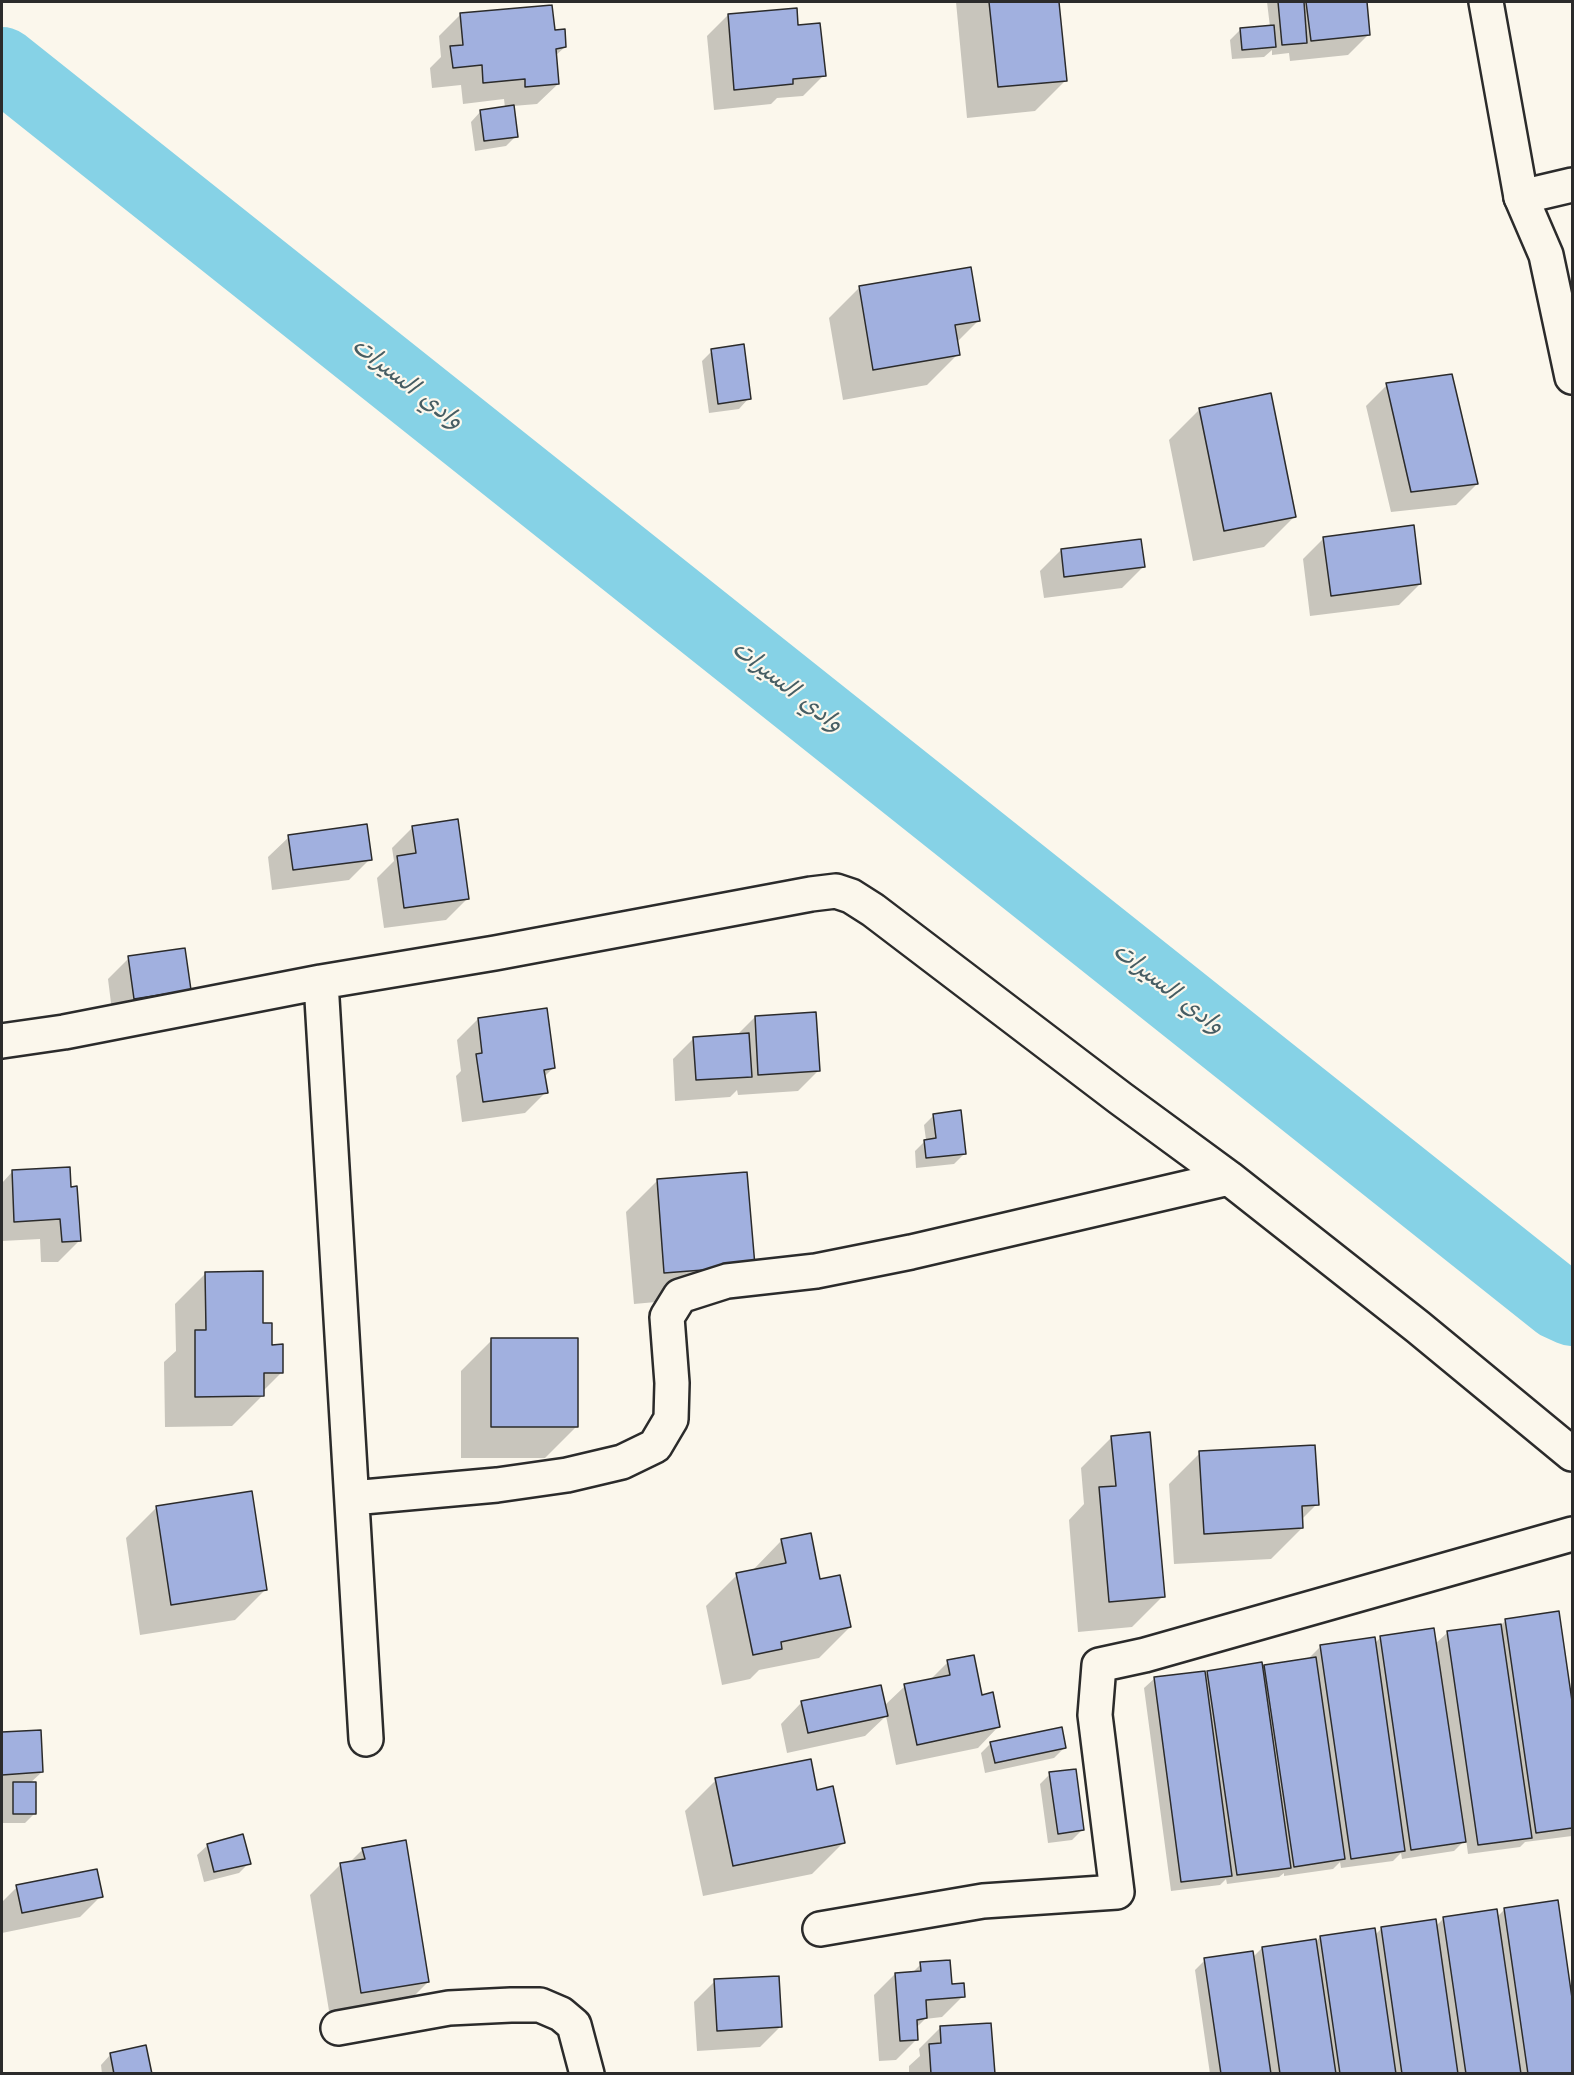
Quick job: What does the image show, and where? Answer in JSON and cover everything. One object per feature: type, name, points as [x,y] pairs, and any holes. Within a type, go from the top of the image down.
[{"type":"street","points":[[1486,2],[1521,197],[1546,255],[1572,377]]},
{"type":"street","points":[[1521,197],[1572,185]]},
{"type":"street","points":[[2,1041],[64,1032],[321,982],[530,947],[836,891],[851,896],[873,910],[1229,1178],[1418,1327],[1572,1455]]},
{"type":"street","points":[[321,982],[366,1739]]},
{"type":"street","points":[[352,1498],[497,1485],[567,1475],[622,1462],[655,1446],[671,1419],[672,1383],[666,1317],[680,1296],[727,1281],[816,1271],[911,1252],[1229,1178]]},
{"type":"street","points":[[820,1929],[983,1901],[1117,1892],[1095,1715],[1099,1665],[1145,1655],[1572,1534]]},
{"type":"street","points":[[338,2028],[449,2008],[540,2005],[561,2014],[574,2025],[587,2073]]},
{"type":"building","points":[[989,2],[1059,2],[1067,81],[998,87]]},
{"type":"building","points":[[1278,2],[1304,2],[1307,43],[1282,45]]},
{"type":"building","points":[[1306,2],[1367,2],[1370,35],[1311,41]]},
{"type":"building","points":[[552,5],[555,30],[565,29],[566,47],[556,49],[559,84],[525,87],[525,79],[483,83],[482,65],[453,68],[450,46],[463,45],[460,13]]},
{"type":"building","points":[[797,8],[798,25],[820,23],[826,76],[793,79],[793,84],[734,90],[728,14]]},
{"type":"building","points":[[1274,25],[1276,47],[1242,50],[1240,28]]},
{"type":"building","points":[[514,105],[518,137],[484,141],[480,110]]},
{"type":"building","points":[[971,267],[980,321],[955,325],[960,355],[873,370],[859,286]]},
{"type":"building","points":[[744,344],[751,399],[718,404],[711,349]]},
{"type":"building","points":[[1452,374],[1478,484],[1411,492],[1386,383]]},
{"type":"building","points":[[1271,393],[1296,517],[1224,531],[1199,408]]},
{"type":"building","points":[[1414,525],[1421,584],[1331,596],[1323,537]]},
{"type":"building","points":[[1141,539],[1145,567],[1064,577],[1061,549]]},
{"type":"building","points":[[458,819],[469,899],[404,908],[397,856],[416,853],[412,826]]},
{"type":"building","points":[[367,824],[372,860],[293,870],[288,835]]},
{"type":"building","points":[[185,948],[191,990],[134,999],[128,956]]},
{"type":"building","points":[[547,1008],[555,1068],[544,1070],[548,1093],[483,1102],[476,1054],[482,1053],[478,1018]]},
{"type":"building","points":[[816,1012],[820,1071],[758,1075],[755,1016]]},
{"type":"building","points":[[749,1033],[752,1077],[696,1080],[693,1037]]},
{"type":"building","points":[[961,1110],[966,1154],[926,1158],[924,1140],[936,1138],[933,1114]]},
{"type":"building","points":[[70,1167],[71,1187],[77,1186],[81,1241],[62,1242],[60,1219],[14,1222],[12,1170]]},
{"type":"building","points":[[747,1172],[755,1266],[664,1273],[657,1179]]},
{"type":"building","points":[[263,1271],[263,1323],[272,1323],[272,1345],[283,1344],[283,1373],[264,1373],[264,1396],[195,1397],[195,1330],[206,1330],[205,1272]]},
{"type":"building","points":[[491,1338],[578,1338],[578,1427],[491,1427]]},
{"type":"building","points":[[1150,1432],[1165,1597],[1109,1602],[1099,1487],[1116,1486],[1111,1436]]},
{"type":"building","points":[[1315,1445],[1319,1505],[1302,1506],[1303,1528],[1204,1534],[1199,1451]]},
{"type":"building","points":[[252,1491],[267,1590],[171,1605],[156,1506]]},
{"type":"building","points":[[811,1533],[820,1579],[840,1575],[851,1627],[781,1642],[782,1649],[753,1655],[736,1573],[786,1563],[781,1539]]},
{"type":"building","points":[[1559,1611],[1572,1701],[1572,1828],[1536,1833],[1505,1619]]},
{"type":"building","points":[[1501,1624],[1532,1838],[1478,1845],[1447,1631]]},
{"type":"building","points":[[1434,1628],[1466,1842],[1411,1850],[1380,1636]]},
{"type":"building","points":[[1375,1637],[1405,1851],[1351,1859],[1320,1645]]},
{"type":"building","points":[[974,1655],[982,1695],[993,1692],[1000,1727],[917,1745],[904,1684],[950,1675],[947,1660]]},
{"type":"building","points":[[1316,1657],[1345,1859],[1294,1867],[1264,1665]]},
{"type":"building","points":[[1262,1662],[1291,1868],[1237,1875],[1207,1671]]},
{"type":"building","points":[[1205,1671],[1232,1876],[1181,1882],[1154,1677]]},
{"type":"building","points":[[881,1685],[888,1716],[808,1733],[801,1701]]},
{"type":"building","points":[[1062,1727],[1066,1748],[995,1763],[990,1742]]},
{"type":"building","points":[[41,1730],[43,1772],[2,1775],[2,1732]]},
{"type":"building","points":[[811,1759],[817,1790],[833,1786],[845,1843],[733,1866],[715,1778]]},
{"type":"building","points":[[1076,1769],[1084,1830],[1058,1834],[1049,1772]]},
{"type":"building","points":[[13,1782],[36,1782],[36,1814],[13,1814]]},
{"type":"building","points":[[243,1834],[251,1864],[214,1872],[207,1844]]},
{"type":"building","points":[[406,1840],[429,1982],[361,1993],[340,1863],[365,1859],[362,1848]]},
{"type":"building","points":[[97,1869],[103,1897],[22,1913],[16,1885]]},
{"type":"building","points":[[1558,1900],[1572,1998],[1572,2074],[1528,2074],[1504,1908]]},
{"type":"building","points":[[1497,1909],[1521,2074],[1466,2074],[1443,1917]]},
{"type":"building","points":[[1436,1919],[1458,2074],[1402,2074],[1381,1927]]},
{"type":"building","points":[[1375,1928],[1396,2074],[1340,2074],[1320,1936]]},
{"type":"building","points":[[1316,1939],[1336,2074],[1280,2074],[1262,1947]]},
{"type":"building","points":[[1253,1951],[1271,2074],[1221,2074],[1204,1958]]},
{"type":"building","points":[[950,1960],[952,1984],[964,1983],[965,1997],[926,2000],[927,2018],[917,2020],[918,2040],[900,2041],[895,1973],[921,1971],[920,1962]]},
{"type":"building","points":[[779,1976],[782,2027],[717,2031],[714,1979]]},
{"type":"building","points":[[991,2023],[995,2074],[931,2074],[929,2044],[941,2043],[940,2026]]},
{"type":"building","points":[[146,2045],[152,2074],[114,2074],[110,2053]]},
{"type":"waterway","name":"وادي السيرات","points":[[2,64],[1559,1303],[1572,1309]]}]
